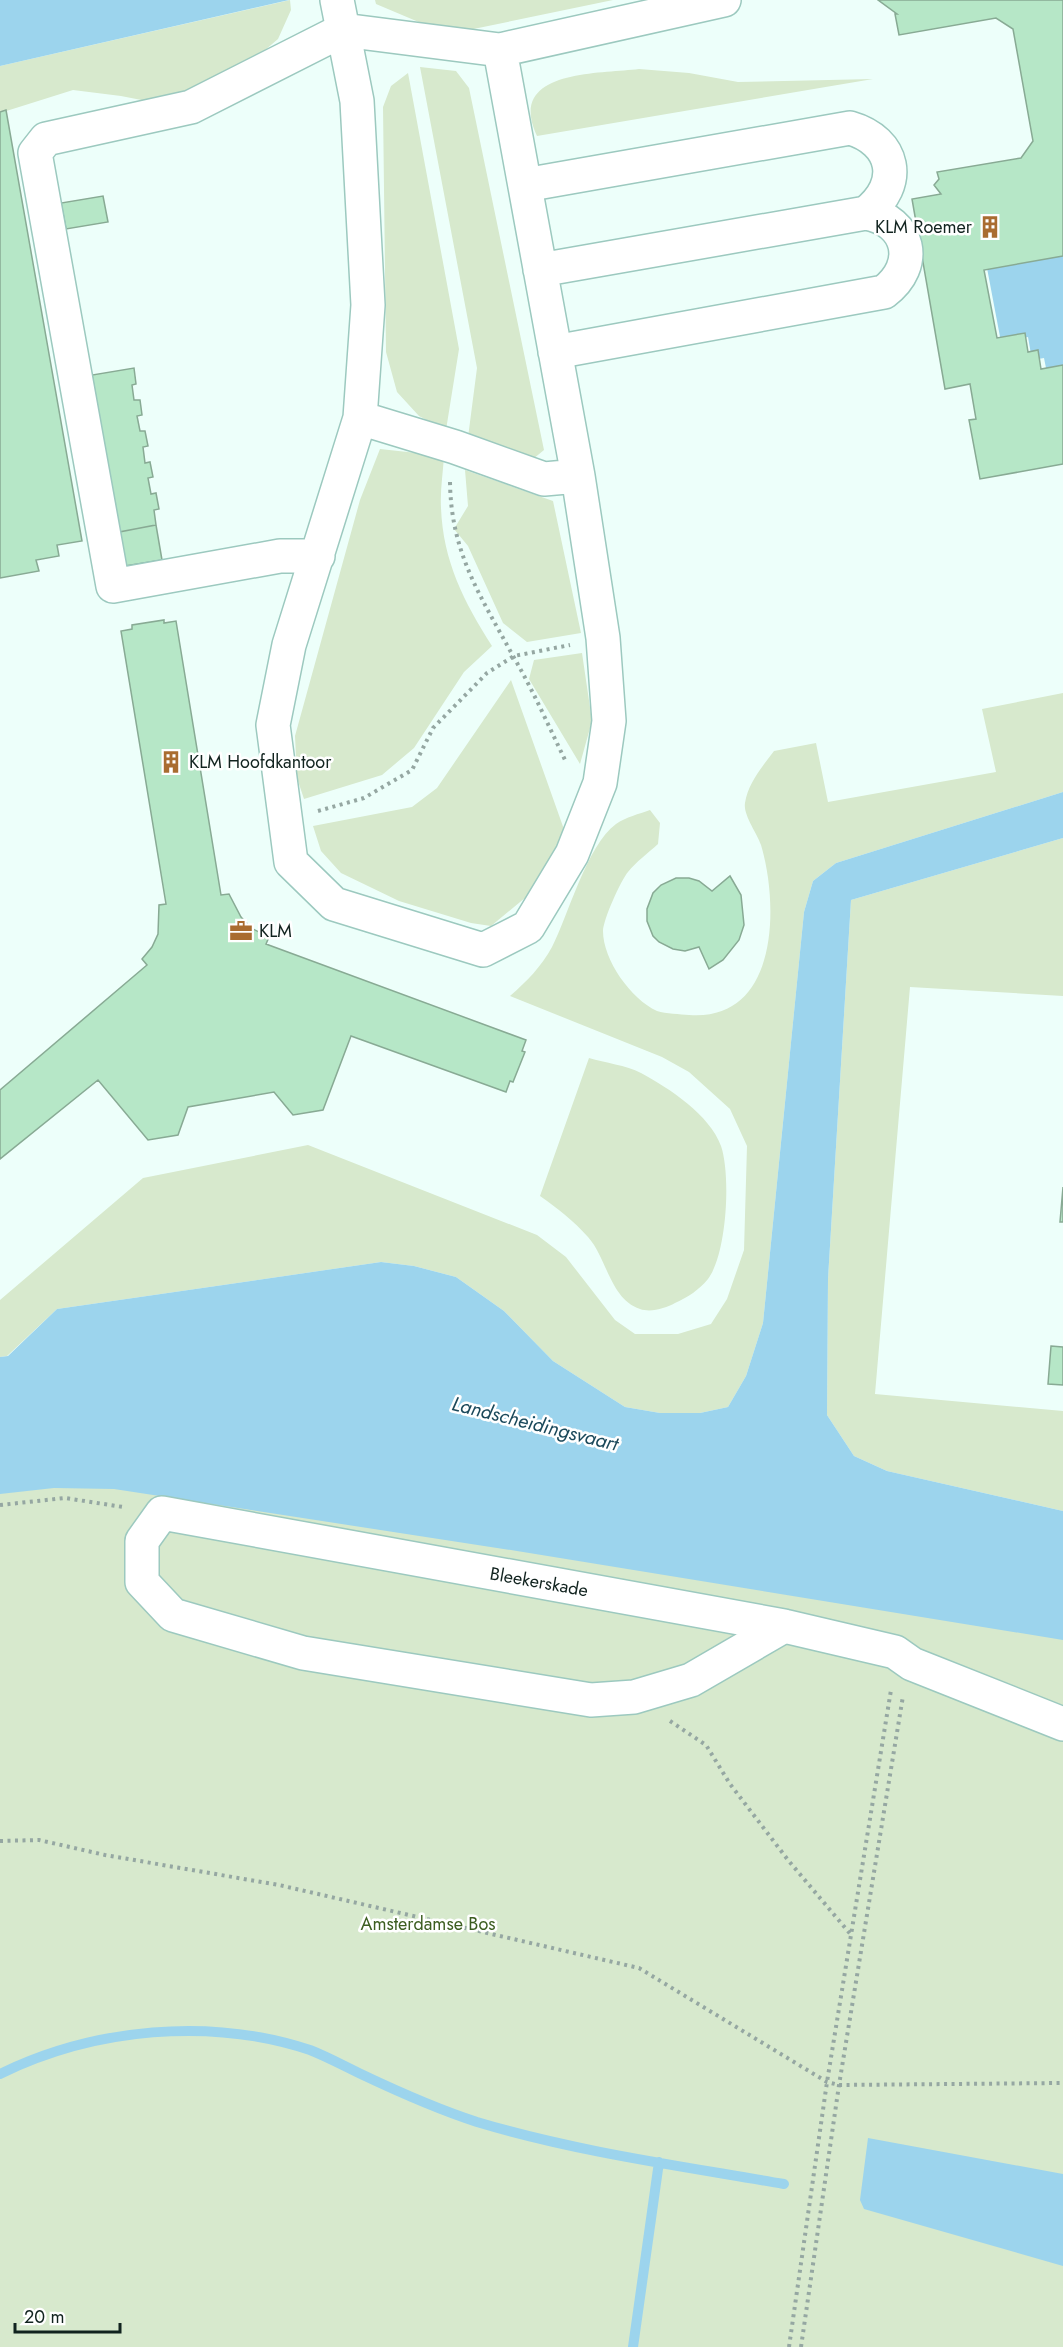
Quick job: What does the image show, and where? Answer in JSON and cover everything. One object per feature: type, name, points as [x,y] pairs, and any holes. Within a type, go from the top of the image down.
[{"type":"lane","points":[[318,556],[280,556],[113,586],[35,153],[46,138],[191,108],[339,11],[500,50],[724,0]]},
{"type":"lane","points":[[339,11],[357,101],[368,305],[360,418],[289,645],[273,725],[291,862],[334,904],[483,950],[528,927],[572,854],[600,783],[609,721],[603,638],[578,476],[500,50]]},
{"type":"lane","points":[[525,185],[850,128],[864,132],[876,140],[885,151],[890,165],[885,193],[878,204],[866,213]]},
{"type":"lane","points":[[540,270],[866,213],[880,215],[892,222],[906,246],[903,272],[884,292],[555,352]]},
{"type":"lane","points":[[360,418],[455,447],[544,479],[578,476]]},
{"type":"lane","points":[[162,1513],[142,1541],[142,1582],[173,1615],[303,1653],[591,1700],[634,1697],[691,1680],[784,1626]]},
{"type":"lane","name":"Bleekerskade","points":[[162,1513],[784,1626],[904,1658],[1063,1724]]},
{"type":"path","points":[[455,447],[450,483],[454,529],[473,584],[514,656],[573,776],[600,783]]},
{"type":"path","points":[[285,820],[364,798],[412,770],[433,728],[487,673],[514,656],[603,638]]},
{"type":"path","points":[[0,1505],[65,1498],[162,1513]]},
{"type":"path","points":[[789,2347],[827,2082],[904,1658]]},
{"type":"path","points":[[801,2347],[839,2085],[903,1694],[904,1658]]},
{"type":"path","points":[[634,1697],[706,1745],[729,1784],[852,1937]]},
{"type":"path","points":[[0,1841],[39,1840],[105,1855],[279,1885],[639,1968],[827,2082],[839,2085],[1063,2083]]},
{"type":"green space","points":[[290,0],[291,10],[278,39],[237,74],[172,106],[73,90],[0,113],[0,66]]},
{"type":"green space","points":[[375,0],[613,0],[454,33],[421,23],[376,4]]},
{"type":"green space","points":[[420,67],[456,71],[469,88],[544,450],[527,464],[467,445],[477,368]]},
{"type":"green space","points":[[639,69],[689,73],[738,82],[873,79],[537,136],[531,114],[534,98],[545,87],[580,75]]},
{"type":"green space","points":[[408,73],[459,349],[446,430],[419,416],[397,392],[386,352],[383,107],[391,86]]},
{"type":"green space","points":[[380,449],[444,456],[441,502],[446,546],[464,597],[492,646],[464,672],[414,748],[382,775],[304,799],[297,778],[295,736],[360,500]]},
{"type":"green space","points":[[465,470],[553,501],[581,633],[527,642],[503,623],[468,546],[454,529],[468,506]]},
{"type":"green space","points":[[582,653],[592,721],[580,764],[529,679],[534,660]]},
{"type":"green space","points":[[511,680],[566,835],[537,888],[491,926],[471,923],[399,901],[341,873],[321,851],[313,826],[412,807],[437,788]]},
{"type":"green space","points":[[1063,693],[1063,792],[836,863],[813,881],[804,912],[763,1323],[746,1376],[728,1407],[700,1413],[660,1413],[625,1407],[553,1361],[504,1311],[456,1277],[414,1266],[381,1262],[57,1309],[7,1356],[0,1357],[0,1300],[143,1178],[308,1145],[537,1235],[566,1257],[615,1320],[635,1334],[678,1334],[711,1324],[727,1299],[744,1250],[747,1146],[730,1109],[689,1072],[662,1057],[510,996],[548,954],[587,864],[606,834],[616,824],[650,810],[660,823],[658,844],[625,876],[604,926],[604,942],[613,966],[628,988],[657,1011],[689,1015],[719,1012],[741,1000],[756,980],[766,955],[770,927],[767,870],[761,845],[748,818],[745,803],[752,782],[774,751],[816,743],[828,802],[996,772],[982,709]]},
{"type":"green space","points":[[1063,838],[1063,996],[910,987],[875,1394],[1063,1411],[1063,1511],[887,1471],[854,1456],[827,1415],[828,1279],[851,900]]},
{"type":"green space","points":[[589,1058],[635,1070],[664,1086],[698,1113],[716,1135],[721,1146],[726,1176],[725,1214],[723,1234],[714,1267],[708,1279],[697,1290],[663,1308],[644,1310],[630,1304],[615,1287],[588,1237],[540,1196]]},
{"type":"green space","name":"Amsterdamse Bos","points":[[0,1466],[1063,1627],[1063,2347],[0,2347]]},
{"type":"water","points":[[0,0],[289,0],[0,66]]},
{"type":"water","points":[[1063,254],[1063,375],[1048,378],[1044,358],[1032,360],[1028,337],[1001,342],[987,268]]},
{"type":"water","name":"Landscheidingsvaart","points":[[1063,792],[1063,838],[851,900],[828,1279],[827,1415],[854,1456],[887,1471],[1063,1511],[1063,1640],[517,1551],[114,1489],[54,1488],[0,1494],[0,1357],[8,1356],[57,1309],[381,1262],[414,1266],[456,1277],[504,1311],[553,1361],[625,1407],[660,1413],[700,1413],[728,1407],[746,1376],[763,1323],[804,912],[813,881],[836,863]]},
{"type":"water","points":[[868,2138],[1063,2174],[1063,2266],[864,2209],[860,2200]]},
{"type":"building","name":"KLM Roemer","points":[[878,0],[1063,0],[1063,256],[984,270],[997,338],[1025,333],[1028,352],[1038,350],[1041,369],[1063,365],[1063,464],[980,479],[969,420],[976,419],[970,384],[945,389],[912,199],[941,194],[934,185],[939,179],[937,172],[1021,158],[1033,141],[1013,29],[996,18],[899,35],[895,14],[897,14]]},
{"type":"building","points":[[6,110],[82,541],[57,545],[59,556],[36,560],[39,571],[0,578],[0,112]]},
{"type":"building","points":[[103,196],[108,222],[66,229],[61,203]]},
{"type":"building","points":[[134,368],[136,384],[132,385],[134,400],[140,400],[142,415],[137,416],[140,431],[145,431],[148,446],[143,447],[145,463],[150,462],[153,477],[148,478],[151,494],[156,493],[159,509],[154,510],[156,525],[119,532],[92,375]]},
{"type":"building","points":[[156,525],[162,560],[125,566],[119,532]]},
{"type":"building","name":"KLM Hoofdkantoor","points":[[164,620],[164,623],[176,621],[221,895],[229,894],[241,917],[251,928],[269,937],[266,944],[526,1040],[522,1051],[525,1052],[513,1082],[510,1081],[506,1092],[351,1036],[323,1110],[293,1115],[274,1092],[188,1107],[178,1135],[148,1140],[98,1080],[0,1159],[0,1090],[147,965],[142,959],[152,947],[158,934],[159,905],[166,904],[121,631],[132,629],[132,625]]},
{"type":"building","points":[[730,876],[741,895],[744,925],[739,940],[723,960],[709,969],[699,947],[685,951],[673,949],[653,936],[647,921],[647,909],[653,893],[661,885],[676,878],[689,878],[699,881],[712,891]]},
{"type":"building","points":[[1063,1187],[1063,1222],[1060,1222]]},
{"type":"building","points":[[1051,1346],[1063,1347],[1063,1385],[1048,1384]]},
{"type":"waterway","points":[[0,2074],[36,2058],[113,2037],[153,2032],[233,2033],[310,2050],[433,2106],[515,2133],[629,2158],[784,2184]]},
{"type":"waterway","points":[[633,2347],[659,2162]]},
{"type":"place","name":"KLM Roemer","points":[[990,227]]},
{"type":"place","name":"KLM Hoofdkantoor","points":[[171,762]]},
{"type":"place","name":"KLM","points":[[241,931]]}]
